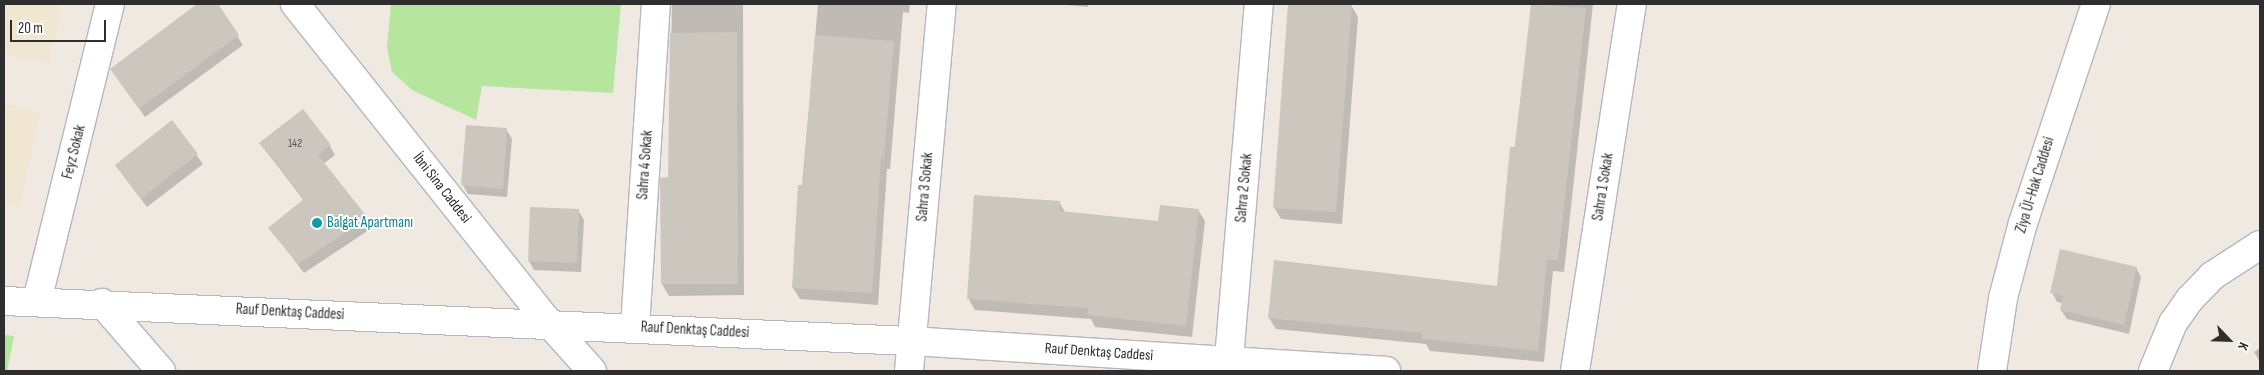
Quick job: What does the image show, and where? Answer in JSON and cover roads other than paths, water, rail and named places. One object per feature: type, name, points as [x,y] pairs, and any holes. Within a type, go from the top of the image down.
[{"type":"street","name":"Feyz Sokak","points":[[37,301],[110,4]]},
{"type":"street","name":"İbni Sina Caddesi","points":[[295,4],[550,323],[592,371]]},
{"type":"street","name":"Sahra 4 Sokak","points":[[635,327],[656,4]]},
{"type":"street","name":"Sahra 3 Sokak","points":[[909,371],[942,4]]},
{"type":"street","name":"Sahra 2 Sokak","points":[[1228,366],[1259,4]]},
{"type":"street","name":"Sahra 1 Sokak","points":[[1575,371],[1632,4]]},
{"type":"street","name":"Ziya Ül-Hak Caddesi","points":[[1992,371],[2003,298],[2023,223],[2096,4]]},
{"type":"street","points":[[2152,371],[2173,323],[2190,298],[2212,276],[2260,245]]},
{"type":"street","name":"Rauf Denktaş Caddesi","points":[[4,301],[102,303],[635,327],[911,341],[1228,366],[1386,371]]},
{"type":"street","points":[[102,303],[161,371]]},
{"type":"place","name":"Balgat Apartmanı","points":[[317,223]]}]
